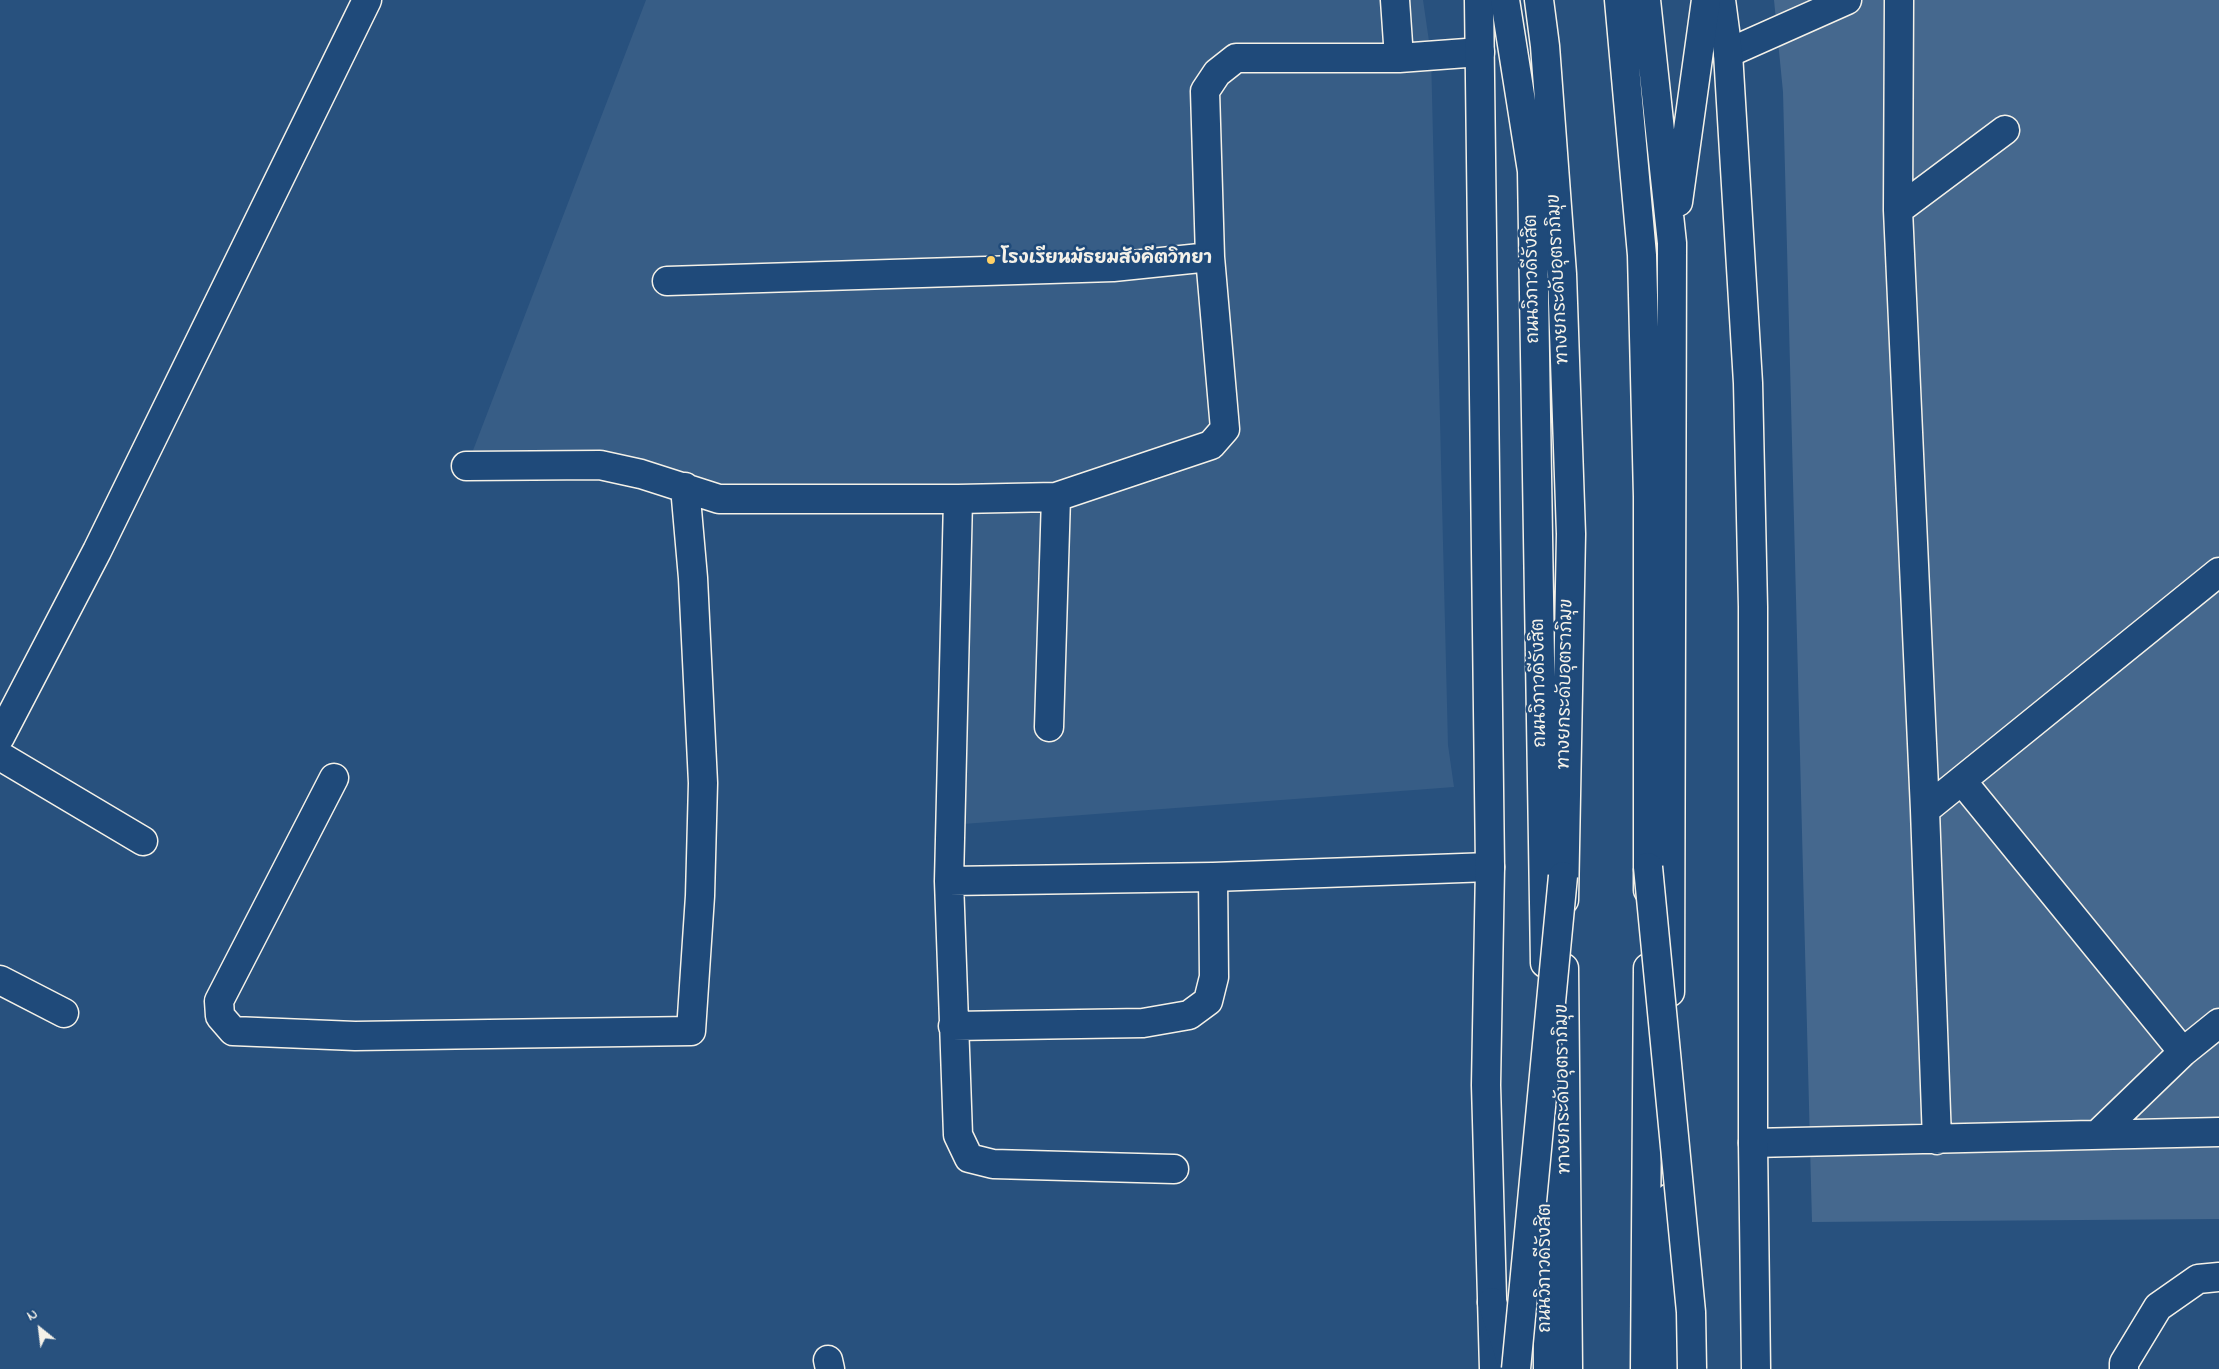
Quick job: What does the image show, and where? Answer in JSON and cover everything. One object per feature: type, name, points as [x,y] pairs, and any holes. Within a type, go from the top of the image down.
[{"type":"main road","points":[[0,736],[97,551],[367,0]]},
{"type":"main road","points":[[1395,0],[1399,58]]},
{"type":"main road","points":[[1479,0],[1490,867],[1486,1085],[1494,1369]]},
{"type":"main road","name":"ถนนวิภาวดีรังสิต","points":[[1505,0],[1532,171],[1544,883],[1548,1369]]},
{"type":"main road","name":"ทางยกระดับอุตราภิมุข","points":[[1539,0],[1545,46],[1562,274],[1570,524],[1563,876],[1568,1369]]},
{"type":"main road","points":[[1619,0],[1642,255],[1648,497],[1645,1369]]},
{"type":"main road","points":[[1646,0],[1672,243],[1669,1369]]},
{"type":"main road","points":[[1672,243],[1706,0]]},
{"type":"main road","points":[[1721,0],[1728,53],[1748,383],[1753,607],[1753,1143],[1756,1369]]},
{"type":"main road","points":[[1728,53],[1847,0]]},
{"type":"main road","points":[[1899,0],[1898,210],[1925,810],[1937,1140]]},
{"type":"main road","points":[[466,466],[600,465],[685,487],[719,499],[958,500],[1056,497],[1212,445],[1225,429],[1210,257],[1205,91],[1217,73],[1236,58],[1399,58],[1480,52]]},
{"type":"main road","points":[[1898,210],[2006,130]]},
{"type":"main road","points":[[667,281],[1113,267],[1210,257]]},
{"type":"main road","points":[[334,778],[219,1001],[220,1016],[233,1031],[355,1036],[691,1031],[700,896],[703,783],[693,578],[685,487]]},
{"type":"main road","points":[[1049,728],[1056,497]]},
{"type":"main road","points":[[958,500],[949,881],[958,1135],[969,1158],[994,1164],[1174,1169]]},
{"type":"main road","points":[[1925,810],[2219,572]]},
{"type":"main road","points":[[0,756],[143,841]]},
{"type":"main road","points":[[1962,781],[2183,1052]]},
{"type":"main road","points":[[949,881],[1213,877],[1490,867]]},
{"type":"main road","points":[[1648,867],[1691,1312],[1692,1369]]},
{"type":"main road","points":[[1515,1369],[1563,876]]},
{"type":"main road","points":[[953,1026],[1143,1024],[1189,1015],[1208,1001],[1214,977],[1213,877]]},
{"type":"main road","points":[[0,980],[64,1014]]},
{"type":"main road","points":[[2098,1134],[2183,1052],[2214,1030]]},
{"type":"main road","points":[[1753,1143],[2219,1132]]},
{"type":"main road","points":[[2124,1369],[2124,1363],[2158,1307],[2198,1279],[2219,1277]]},
{"type":"main road","points":[[1492,1302],[1515,1369]]},
{"type":"shaded area","name":"โรงเรียนมัธยมสังคีตวิทยา","points":[[646,0],[1423,0],[1431,55],[1448,745],[1454,787],[950,825],[958,500],[685,487],[467,466]]},
{"type":"shaded area","points":[[1774,0],[2219,0],[2219,1219],[1812,1222],[1783,92]]},
{"type":"place","name":"โรงเรียนมัธยมสังคีตวิทยา","points":[[991,260]]}]
